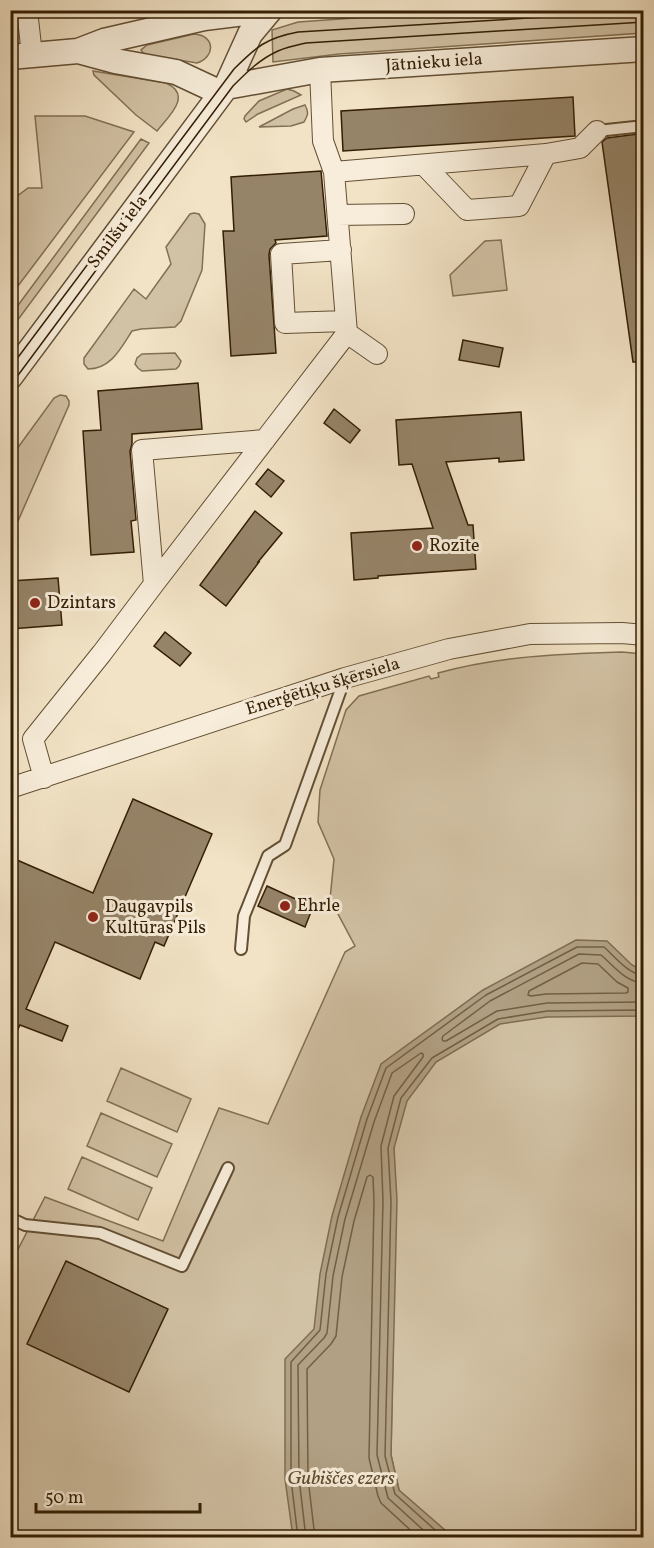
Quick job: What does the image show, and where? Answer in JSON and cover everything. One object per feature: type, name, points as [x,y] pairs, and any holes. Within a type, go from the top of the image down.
[{"type":"street","points":[[27,10],[21,56],[78,51],[104,41],[204,18],[269,10]]},
{"type":"street","name":"Smilšu iela","points":[[10,377],[224,90],[250,34],[269,10]]},
{"type":"street","name":"Jātnieku iela","points":[[224,90],[320,70],[644,49]]},
{"type":"street","points":[[78,51],[115,61],[176,72],[224,90]]},
{"type":"street","points":[[44,778],[33,739],[265,440],[347,327],[334,172],[323,141],[320,70]]},
{"type":"street","points":[[334,172],[546,154],[580,148],[597,131]]},
{"type":"street","points":[[424,165],[467,210],[519,206],[546,154]]},
{"type":"street","points":[[338,215],[404,214]]},
{"type":"street","points":[[341,250],[281,254],[285,323],[347,327],[376,354]]},
{"type":"street","points":[[154,584],[142,450],[265,440]]},
{"type":"street","name":"Enerģētiķu šķērsiela","points":[[10,788],[345,678],[448,649],[530,634],[622,633],[644,635]]},
{"type":"lane","points":[[597,131],[644,126]]},
{"type":"lane","points":[[241,949],[244,916],[268,856],[285,845],[345,678]]},
{"type":"lane","points":[[10,1218],[25,1226],[100,1233],[182,1266],[228,1168]]},
{"type":"shaded area","points":[[468,10],[498,11],[498,16],[643,11],[643,33],[339,54],[273,62],[272,30],[298,22]]},
{"type":"shaded area","points":[[194,34],[206,38],[210,47],[208,56],[197,63],[148,55],[141,50],[147,45]]},
{"type":"shaded area","points":[[93,71],[166,83],[178,93],[176,106],[157,131],[136,115],[94,75]]},
{"type":"shaded area","points":[[287,89],[301,95],[258,114],[246,122],[245,116],[259,101]]},
{"type":"shaded area","points":[[305,105],[308,114],[304,122],[291,126],[259,127],[293,109]]},
{"type":"shaded area","points":[[35,116],[85,116],[134,132],[18,286],[11,241],[11,205],[16,197],[28,188],[42,188]]},
{"type":"shaded area","points":[[141,139],[149,143],[17,321],[16,308]]},
{"type":"shaded area","points":[[190,214],[199,214],[205,224],[202,270],[181,321],[175,327],[132,331],[109,361],[96,368],[88,369],[84,364],[84,358],[134,289],[146,299],[171,264],[166,247]]},
{"type":"shaded area","points":[[501,240],[507,290],[453,296],[450,275],[485,241]]},
{"type":"shaded area","points":[[175,353],[181,361],[176,369],[142,371],[135,364],[137,358],[142,354]]},
{"type":"shaded area","points":[[60,395],[66,396],[69,405],[18,521],[11,525],[11,457],[54,398]]},
{"type":"shaded area","points":[[622,652],[643,654],[643,1537],[428,1537],[399,1490],[391,1455],[394,1148],[322,1537],[11,1537],[11,1263],[45,1197],[163,1241],[219,1108],[268,1124],[345,952],[355,946],[330,899],[334,859],[318,822],[320,790],[346,710],[359,696],[429,676],[431,679],[439,677],[438,673],[461,667],[530,657]]},
{"type":"shaded area","points":[[121,1068],[191,1099],[177,1132],[107,1101]]},
{"type":"shaded area","points":[[101,1113],[172,1144],[157,1177],[87,1146]]},
{"type":"shaded area","points":[[82,1157],[152,1188],[138,1220],[68,1189]]},
{"type":"water","name":"Gubiščes ezers","points":[[576,940],[607,941],[632,965],[643,971],[643,1016],[547,1017],[500,1024],[436,1062],[407,1101],[394,1148],[397,1200],[391,1455],[399,1490],[453,1537],[293,1537],[285,1479],[285,1359],[314,1329],[320,1274],[332,1216],[361,1117],[381,1064],[483,990]]},
{"type":"building","points":[[573,97],[575,136],[343,151],[341,111]]},
{"type":"building","points":[[638,134],[644,172],[644,362],[633,362],[602,142],[607,138]]},
{"type":"building","points":[[321,171],[327,236],[275,240],[276,243],[270,249],[276,353],[231,356],[223,231],[234,231],[231,177]]},
{"type":"building","points":[[463,340],[503,348],[499,367],[459,360]]},
{"type":"building","points":[[198,383],[202,429],[132,434],[130,451],[136,520],[131,521],[134,552],[91,555],[83,431],[101,430],[98,391]]},
{"type":"building","points":[[334,409],[360,430],[350,443],[324,423]]},
{"type":"building","points":[[521,412],[524,460],[499,462],[499,458],[446,462],[468,525],[473,525],[476,569],[378,576],[378,578],[354,580],[351,533],[433,528],[412,464],[399,465],[396,420]]},
{"type":"building","points":[[268,469],[284,481],[271,497],[256,484]]},
{"type":"building","points":[[255,511],[282,533],[226,606],[200,585]]},
{"type":"building","name":"Dzintars","points":[[58,578],[62,625],[10,629],[10,581]]},
{"type":"building","points":[[165,632],[191,653],[180,666],[154,646]]},
{"type":"building","name":"Daugavpils Kultūras Pils","points":[[133,799],[212,834],[164,946],[155,942],[140,979],[55,942],[26,1009],[68,1026],[62,1041],[20,1025],[10,1046],[10,857],[93,893]]},
{"type":"building","name":"Ehrle","points":[[267,886],[313,907],[305,927],[258,906]]},
{"type":"building","points":[[66,1261],[168,1309],[129,1392],[27,1344]]},
{"type":"tram line","points":[[10,368],[234,69],[262,44],[298,32],[644,11]]},
{"type":"tram line","points":[[10,386],[233,86],[271,54],[306,43],[644,22]]},
{"type":"place","name":"Rozīte","points":[[417,546]]},
{"type":"place","name":"Dzintars","points":[[35,603]]},
{"type":"place","name":"Ehrle","points":[[285,906]]},
{"type":"place","name":"Daugavpils Kultūras Pils","points":[[93,917]]}]
